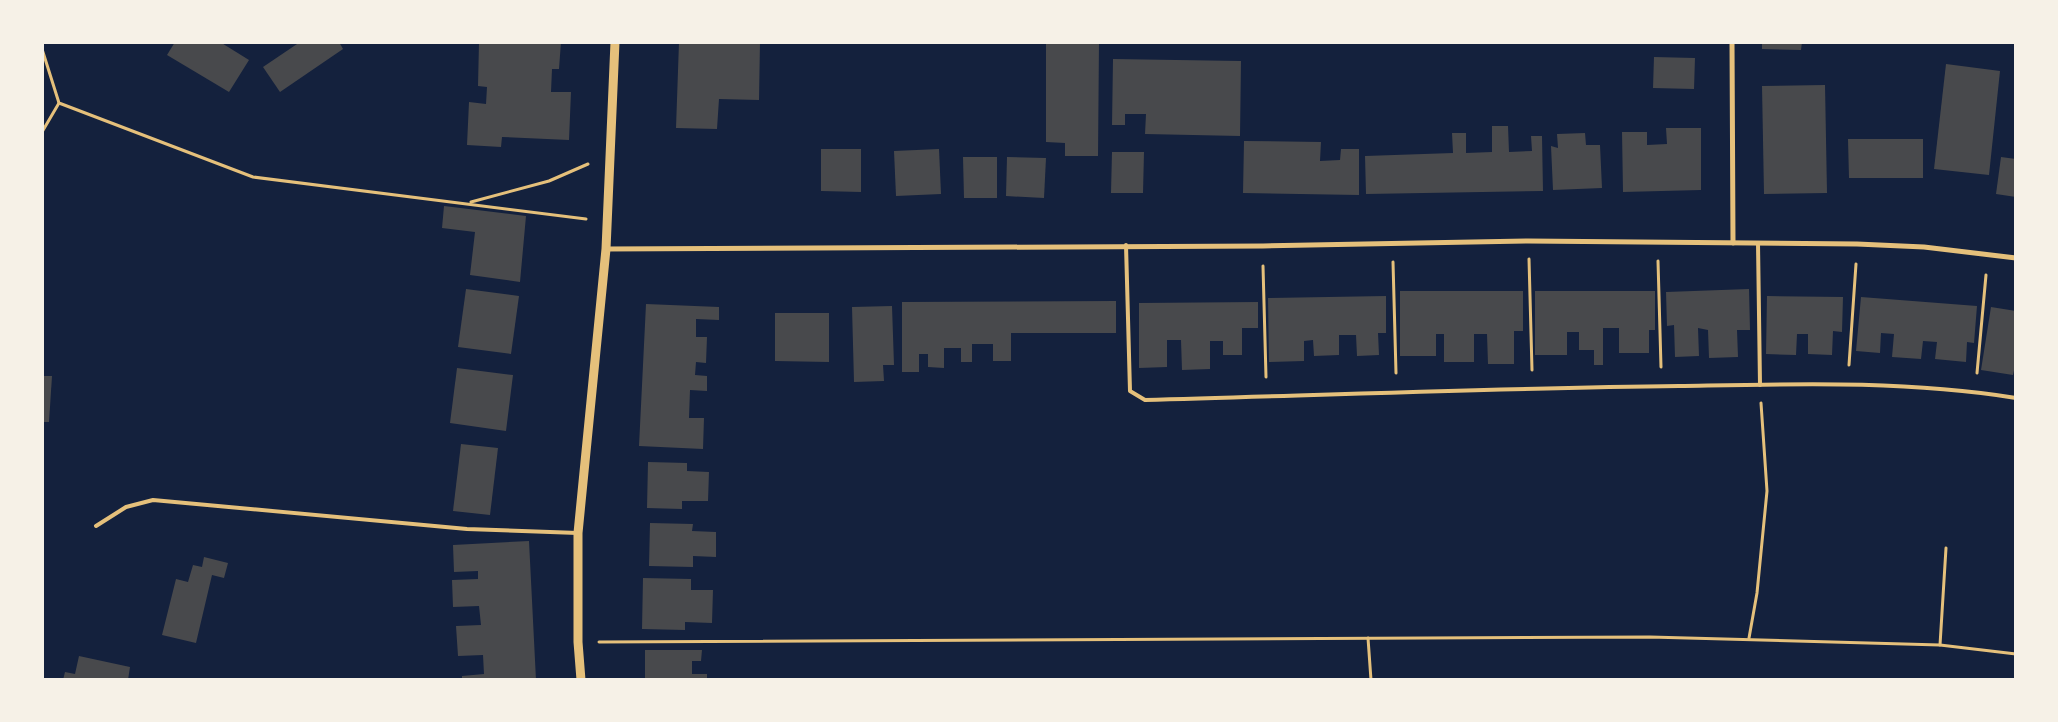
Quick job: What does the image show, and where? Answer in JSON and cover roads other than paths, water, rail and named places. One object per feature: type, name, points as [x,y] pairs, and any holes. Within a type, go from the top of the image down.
[{"type":"street","points":[[581,680],[578,642],[578,533],[606,249],[615,42]]},
{"type":"street","points":[[1732,42],[1733,243]]},
{"type":"street","points":[[606,249],[1126,245],[1263,246],[1528,241],[1857,244],[1924,247],[2016,258]]},
{"type":"lane","points":[[1758,243],[1760,385]]},
{"type":"lane","points":[[1126,245],[1130,391],[1145,400],[1396,392],[1848,383],[1975,391],[2016,398]]},
{"type":"lane","points":[[96,526],[126,507],[153,500],[467,529],[578,533]]}]
